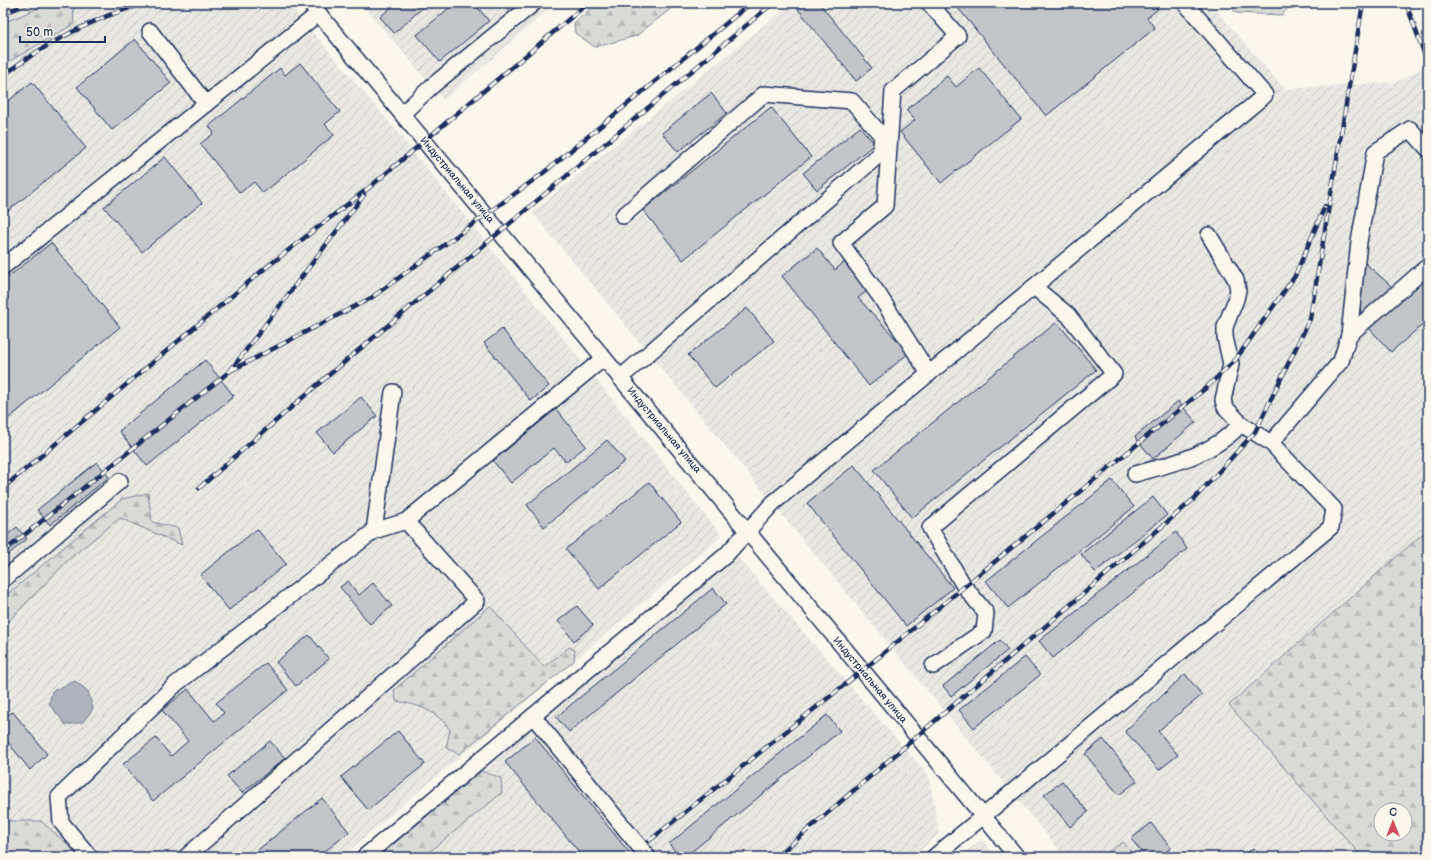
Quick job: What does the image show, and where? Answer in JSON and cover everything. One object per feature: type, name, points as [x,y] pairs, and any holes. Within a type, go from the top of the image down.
[{"type":"street","points":[[402,114],[432,86],[534,3]]},
{"type":"street","points":[[929,3],[958,36],[893,91],[885,206],[841,243],[879,295],[929,374]]},
{"type":"street","points":[[364,857],[726,555],[773,503],[1265,95],[1185,3]]},
{"type":"street","points":[[3,267],[206,104],[315,8]]},
{"type":"street","name":"Индустриальная улица","points":[[315,8],[1017,857]]},
{"type":"street","points":[[150,31],[206,104]]},
{"type":"street","points":[[620,378],[880,154],[882,136],[852,101],[764,94],[623,216]]},
{"type":"street","points":[[1271,443],[1340,361],[1349,335],[1359,242],[1375,152],[1410,129],[1428,149]]},
{"type":"street","points":[[934,857],[1331,527],[1334,509],[1271,443],[1241,424],[1225,408],[1223,400],[1231,364],[1225,337],[1225,327],[1238,290],[1236,280],[1209,235]]},
{"type":"street","points":[[1349,335],[1428,266]]},
{"type":"street","points":[[933,666],[984,631],[986,613],[964,586],[930,528],[1114,374],[1068,315],[1034,286]]},
{"type":"street","points":[[90,857],[61,822],[59,797],[176,684],[374,531],[406,521],[604,358]]},
{"type":"street","points":[[374,531],[393,392]]},
{"type":"street","points":[[1134,474],[1180,461],[1222,441],[1241,424]]},
{"type":"street","points":[[3,580],[120,481]]},
{"type":"street","points":[[186,857],[477,601],[406,521]]},
{"type":"street","points":[[533,716],[648,857]]},
{"type":"shaded area","points":[[3,3],[288,3],[395,129],[722,536],[341,857],[3,857]]},
{"type":"shaded area","points":[[361,3],[556,3],[444,100]]},
{"type":"shaded area","points":[[792,3],[1210,3],[1284,89],[1396,82],[1428,66],[1428,529],[1229,705],[1362,857],[1136,857],[1123,842],[1101,857],[1065,857],[532,212]]},
{"type":"shaded area","points":[[737,556],[929,776],[939,834],[912,857],[378,857]]},
{"type":"shaded area","points":[[75,681],[88,691],[93,709],[83,722],[66,725],[49,704],[52,691]]},
{"type":"shaded area","points":[[982,839],[996,857],[960,857],[968,850]]},
{"type":"green space","points":[[597,3],[678,3],[636,36],[595,47],[575,33],[574,23]]},
{"type":"green space","points":[[1228,3],[1292,3],[1282,15],[1236,13]]},
{"type":"green space","points":[[48,4],[73,4],[74,24],[3,65],[3,23]]},
{"type":"green space","points":[[148,493],[152,522],[178,528],[182,545],[120,518],[69,559],[3,627],[3,598],[122,499]]},
{"type":"green space","points":[[1428,529],[1428,857],[1362,857],[1229,705]]},
{"type":"green space","points":[[490,606],[544,667],[569,647],[575,650],[574,661],[459,754],[446,748],[450,730],[445,723],[427,710],[396,701],[394,690]]},
{"type":"green space","points":[[481,771],[501,778],[502,793],[423,857],[378,857]]},
{"type":"green space","points":[[3,821],[41,821],[82,857],[3,857]]},
{"type":"green space","points":[[1123,842],[1136,857],[1101,857]]},
{"type":"building","points":[[396,3],[428,3],[394,33],[380,17]]},
{"type":"building","points":[[455,3],[474,3],[489,21],[440,62],[417,35]]},
{"type":"building","points":[[503,3],[522,3],[511,13]]},
{"type":"building","points":[[793,3],[819,3],[872,68],[856,81]]},
{"type":"building","points":[[954,3],[1153,3],[1158,9],[1147,18],[1155,28],[1046,116]]},
{"type":"building","points":[[135,39],[171,83],[112,130],[77,87]]},
{"type":"building","points":[[300,63],[340,112],[325,124],[334,135],[263,193],[254,182],[240,193],[200,144],[214,133],[209,126],[280,68],[285,75]]},
{"type":"building","points":[[979,68],[1021,119],[941,183],[900,132],[915,120],[906,110],[947,76],[956,87]]},
{"type":"building","points":[[32,82],[86,148],[3,215],[3,105]]},
{"type":"building","points":[[711,93],[727,113],[678,152],[662,133]]},
{"type":"building","points":[[771,107],[811,157],[683,260],[643,210]]},
{"type":"building","points":[[860,127],[875,144],[817,190],[803,173]]},
{"type":"building","points":[[165,157],[202,203],[142,252],[104,207]]},
{"type":"building","points":[[51,243],[120,327],[3,423],[3,281]]},
{"type":"building","points":[[817,248],[835,270],[844,262],[867,291],[858,298],[909,353],[869,386],[782,276]]},
{"type":"building","points":[[1364,262],[1398,292],[1428,266],[1428,279],[1424,275],[1364,322],[1359,305]]},
{"type":"building","points":[[1425,280],[1428,284],[1428,320],[1391,352],[1368,327]]},
{"type":"building","points":[[747,308],[774,341],[715,388],[688,355]]},
{"type":"building","points":[[1057,322],[1096,370],[912,518],[874,470]]},
{"type":"building","points":[[502,329],[549,386],[531,401],[484,343]]},
{"type":"building","points":[[205,360],[234,396],[147,466],[119,431]]},
{"type":"building","points":[[361,397],[377,416],[333,452],[317,433]]},
{"type":"building","points":[[1178,401],[1196,422],[1153,459],[1135,437]]},
{"type":"building","points":[[556,409],[586,446],[566,462],[554,448],[511,483],[493,461]]},
{"type":"building","points":[[607,440],[625,461],[544,527],[527,505]]},
{"type":"building","points":[[97,462],[109,477],[50,525],[37,510]]},
{"type":"building","points":[[854,465],[953,588],[906,626],[807,503]]},
{"type":"building","points":[[1112,480],[1134,507],[1008,608],[986,581]]},
{"type":"building","points":[[649,482],[681,522],[599,589],[566,549]]},
{"type":"building","points":[[1153,497],[1167,515],[1095,572],[1081,554]]},
{"type":"building","points":[[17,527],[27,539],[3,559],[3,538]]},
{"type":"building","points":[[257,529],[286,564],[229,610],[200,575]]},
{"type":"building","points":[[1176,532],[1187,549],[1053,658],[1039,641]]},
{"type":"building","points":[[348,581],[359,595],[373,583],[392,606],[370,624],[340,587]]},
{"type":"building","points":[[713,588],[726,604],[569,732],[556,717]]},
{"type":"building","points":[[577,606],[593,625],[574,641],[558,621]]},
{"type":"building","points":[[309,635],[329,659],[296,686],[276,662]]},
{"type":"building","points":[[1000,640],[1008,650],[951,696],[943,686]]},
{"type":"building","points":[[1025,657],[1040,675],[974,728],[959,710]]},
{"type":"building","points":[[266,663],[288,690],[153,801],[123,764],[156,738],[171,756],[188,741],[162,710],[188,689],[214,721],[224,713],[216,703]]},
{"type":"building","points":[[1185,674],[1202,695],[1158,731],[1178,755],[1159,770],[1125,731]]},
{"type":"building","points":[[13,712],[47,754],[30,770],[3,736],[3,717]]},
{"type":"building","points":[[827,715],[840,731],[685,857],[680,857],[669,844]]},
{"type":"building","points":[[398,731],[425,764],[368,810],[341,777]]},
{"type":"building","points":[[535,737],[633,857],[583,857],[505,762]]},
{"type":"building","points":[[1103,739],[1137,781],[1119,795],[1085,754]]},
{"type":"building","points":[[270,741],[285,758],[242,793],[227,776]]},
{"type":"building","points":[[1062,781],[1088,812],[1070,827],[1044,795]]},
{"type":"building","points":[[322,798],[349,832],[318,857],[249,857]]},
{"type":"building","points":[[1151,823],[1171,848],[1159,857],[1146,857],[1131,839]]},
{"type":"building","points":[[1254,848],[1261,857],[1242,857]]},
{"type":"railway","points":[[3,14],[29,3]]},
{"type":"railway","points":[[3,76],[35,53],[72,32],[112,14],[149,3]]},
{"type":"railway","points":[[3,488],[263,270],[371,186],[588,3]]},
{"type":"railway","points":[[230,371],[371,298],[542,174],[751,3]]},
{"type":"railway","points":[[199,488],[317,385],[773,3]]},
{"type":"railway","points":[[776,857],[1194,499],[1255,432],[1310,319],[1363,3]]},
{"type":"railway","points":[[1406,3],[1428,64]]},
{"type":"railway","points":[[3,552],[230,371],[364,195]]},
{"type":"railway","points":[[649,841],[863,670],[1207,387],[1236,359],[1295,276],[1325,206]]}]
